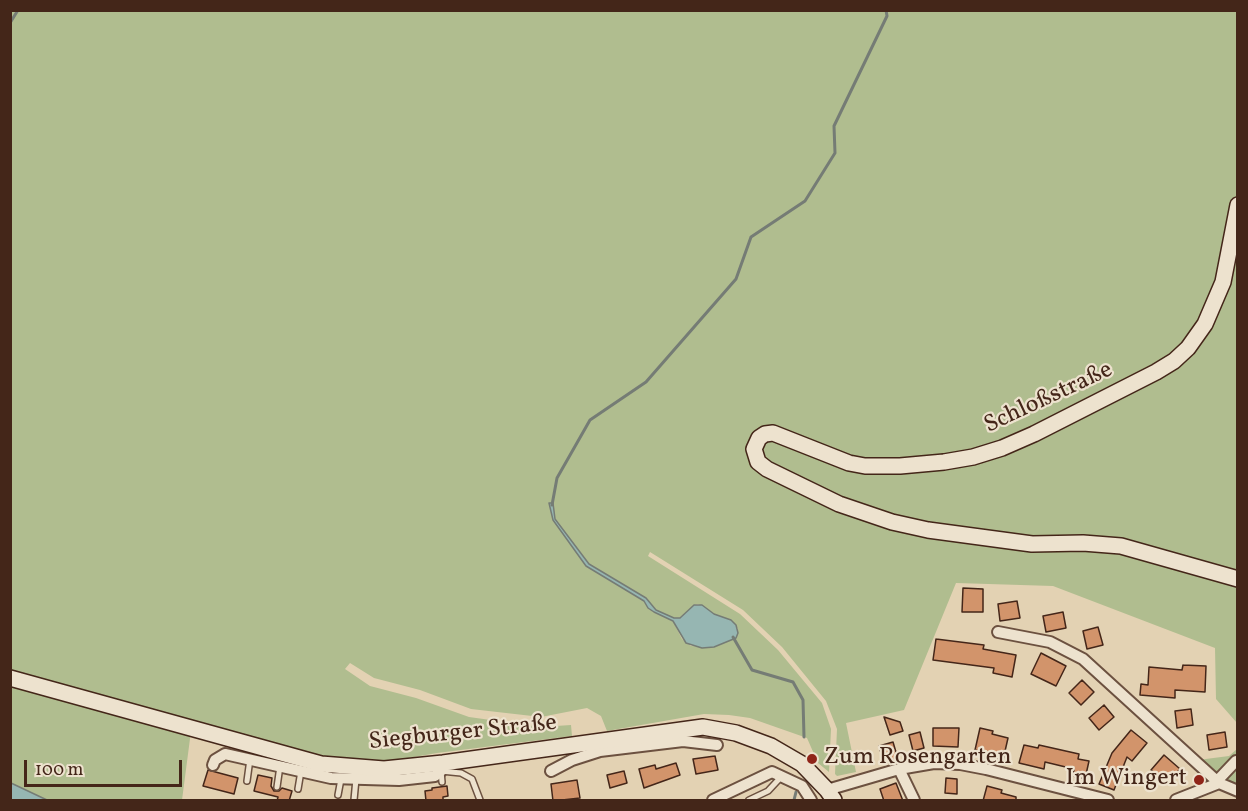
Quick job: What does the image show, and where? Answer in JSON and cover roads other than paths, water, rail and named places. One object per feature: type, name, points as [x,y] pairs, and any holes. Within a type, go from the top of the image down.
[{"type":"main road","name":"Schloßstraße","points":[[1238,205],[1220,289],[1205,324],[1188,348],[1174,361],[1156,372],[1034,434],[1002,448],[973,457],[900,466],[865,466],[849,463],[773,433],[759,438],[754,449],[756,459],[767,469],[839,504],[892,522],[928,530],[1024,543],[1121,546],[1238,579]]},
{"type":"main road","name":"Siegburger Straße","points":[[10,678],[321,764],[384,769],[442,772],[703,727],[736,733],[771,746],[802,765],[830,795]]},
{"type":"street","points":[[998,632],[1050,642],[1083,659],[1218,782],[1238,791]]},
{"type":"street","points":[[551,771],[596,747],[683,741],[717,745]]},
{"type":"street","points":[[213,765],[215,760],[225,754],[331,778],[399,780],[435,776],[442,772]]},
{"type":"street","points":[[1176,801],[1218,782],[1236,761]]},
{"type":"street","points":[[830,795],[899,769],[934,763],[960,764],[986,769],[1108,801]]},
{"type":"street","points":[[899,769],[914,801]]},
{"type":"street","points":[[713,801],[772,772],[802,786],[811,801]]},
{"type":"lane","points":[[247,781],[250,759]]},
{"type":"lane","points":[[277,787],[280,766]]},
{"type":"lane","points":[[298,789],[301,771]]},
{"type":"lane","points":[[442,772],[461,773],[472,779],[480,801]]},
{"type":"lane","points":[[749,801],[768,791],[782,776]]},
{"type":"lane","points":[[338,795],[341,778]]},
{"type":"lane","points":[[354,801],[356,779]]},
{"type":"water","points":[[549,503],[553,503],[555,519],[589,564],[646,598],[656,610],[674,618],[680,618],[694,605],[702,605],[714,614],[731,620],[736,625],[738,633],[736,638],[714,647],[702,648],[686,643],[673,621],[654,612],[644,601],[586,566],[553,520]]},
{"type":"water","points":[[11,783],[47,800],[11,800]]},
{"type":"waterway","points":[[10,23],[18,10]]},
{"type":"waterway","points":[[552,505],[557,478],[590,420],[646,382],[736,279],[751,237],[805,201],[835,153],[834,126],[887,16],[886,10]]},
{"type":"waterway","points":[[733,637],[752,670],[793,682],[803,700],[804,737]]},
{"type":"waterway","points":[[794,800],[796,792]]},
{"type":"place","name":"Zum Rosengarten","points":[[812,759]]},
{"type":"place","name":"Im Wingert","points":[[1199,780]]}]
